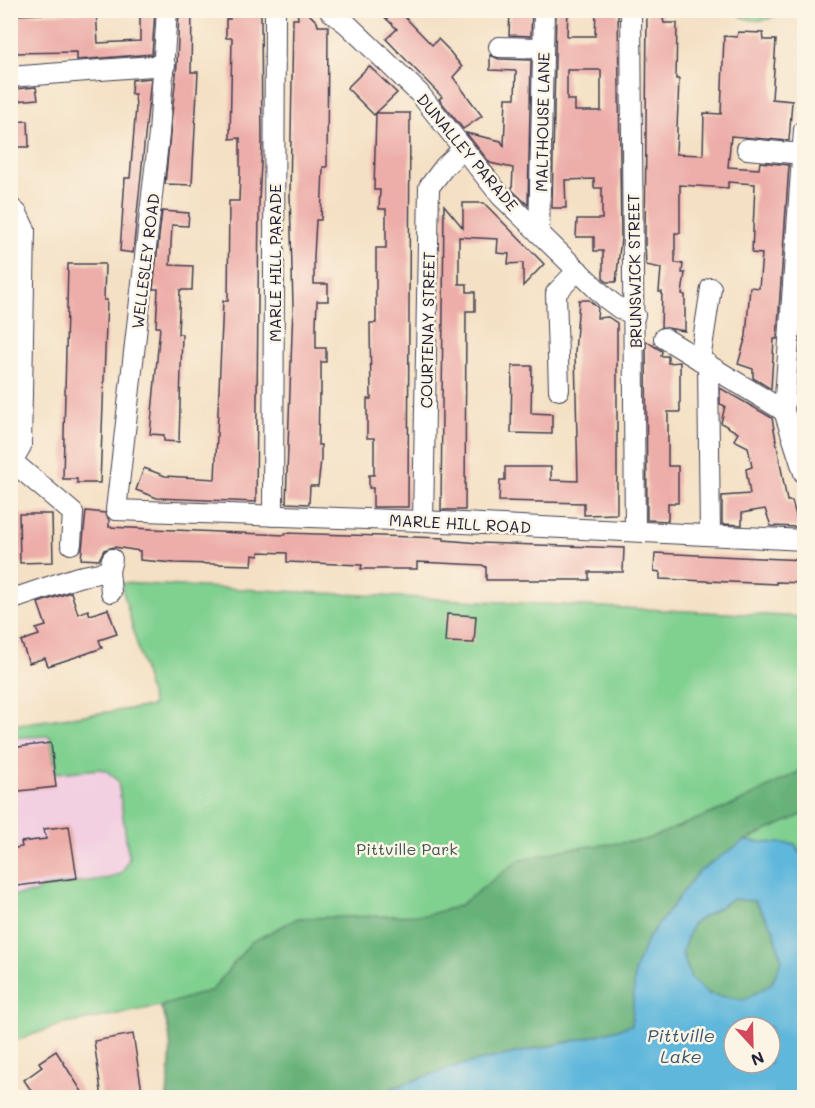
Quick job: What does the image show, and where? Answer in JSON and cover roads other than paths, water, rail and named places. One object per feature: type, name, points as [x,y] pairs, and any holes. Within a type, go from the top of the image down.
[{"type":"street","name":"WELLESLEY ROAD","points":[[116,510],[165,65],[167,10]]},
{"type":"street","name":"MARLE HILL PARADE","points":[[273,516],[275,10]]},
{"type":"street","name":"DUNALLEY PARADE","points":[[329,10],[355,30],[419,93],[462,150],[501,196],[619,308],[635,315]]},
{"type":"street","name":"MALTHOUSE LANE","points":[[540,233],[544,10]]},
{"type":"street","name":"BRUNSWICK STREET","points":[[631,10],[635,531]]},
{"type":"street","points":[[499,46],[543,48]]},
{"type":"street","points":[[10,77],[165,65]]},
{"type":"street","points":[[803,465],[784,411],[799,272],[804,130]]},
{"type":"street","points":[[747,149],[803,154]]},
{"type":"street","name":"COURTENAY STREET","points":[[423,521],[429,187],[445,166],[462,150]]},
{"type":"street","points":[[10,207],[17,213],[26,230],[21,446],[12,464],[73,513],[71,544]]},
{"type":"street","points":[[559,390],[556,292],[578,270]]},
{"type":"street","points":[[710,535],[704,362],[711,288]]},
{"type":"street","points":[[664,338],[784,411]]},
{"type":"street","name":"MARLE HILL ROAD","points":[[116,510],[423,521],[804,540]]},
{"type":"street","points":[[10,600],[111,565],[111,592]]},
{"type":"water","name":"Pittville Lake","points":[[744,841],[795,844],[804,859],[804,1097],[368,1097],[455,1066],[587,1038],[632,1025],[635,969],[648,938],[698,872]],"holes":[[[732,899],[755,901],[774,930],[782,961],[771,984],[744,1000],[708,994],[691,978],[682,953],[692,924]]]},
{"type":"park label","name":"Pittville Park","points":[[407,848]]}]
